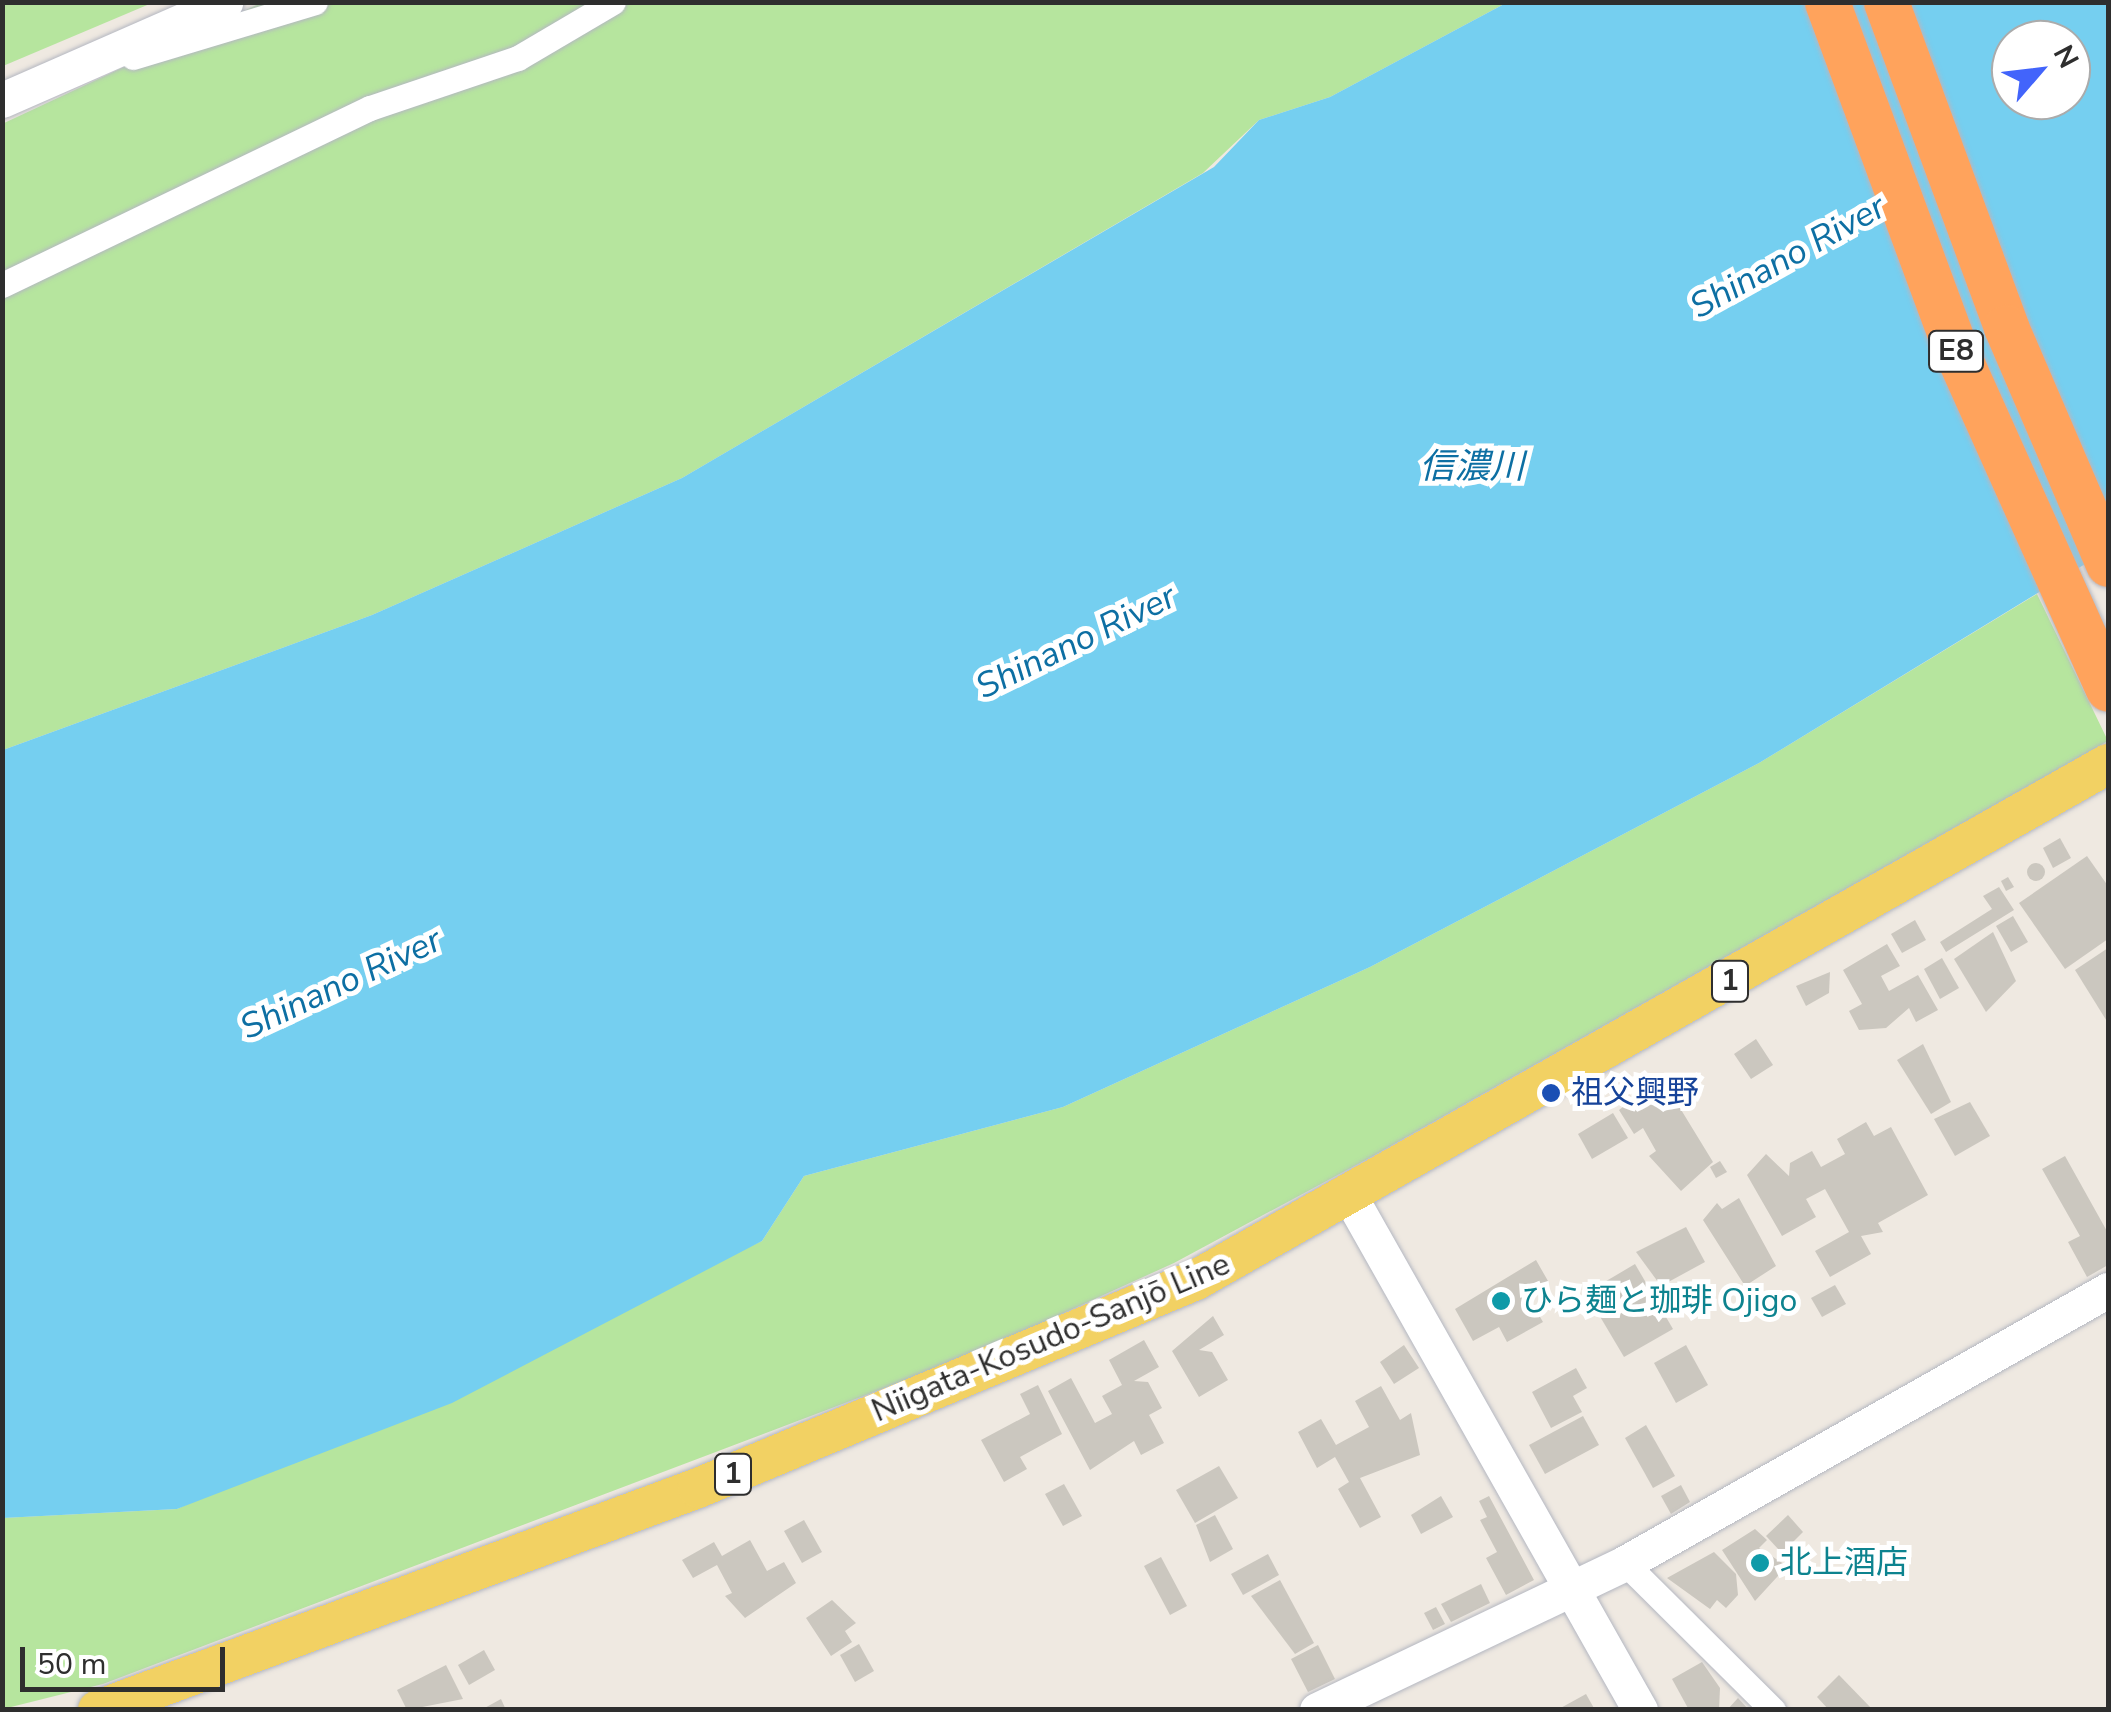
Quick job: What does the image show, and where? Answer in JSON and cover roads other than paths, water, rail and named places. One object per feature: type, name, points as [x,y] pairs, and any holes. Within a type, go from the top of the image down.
[{"type":"highway","name":"E8","points":[[1827,2],[1957,353],[2108,689]]},
{"type":"highway","name":"E8","points":[[1886,2],[2006,327],[2108,564]]},
{"type":"main road","name":"Niigata-Kosudo-Sanjō Line","points":[[98,1710],[716,1480],[1196,1280],[2108,764]]},
{"type":"street","points":[[2,100],[226,2]]},
{"type":"street","points":[[65,73],[315,2]]},
{"type":"street","points":[[2,284],[370,108],[518,58],[612,2]]},
{"type":"street","points":[[1349,1195],[1640,1710]]},
{"type":"street","points":[[1317,1710],[1625,1564],[2108,1290]]},
{"type":"street","points":[[1625,1564],[1773,1710]]},
{"type":"water","name":"信濃川","points":[[1506,3],[2108,3],[2108,550],[1759,763],[1370,967],[1063,1107],[804,1176],[762,1241],[452,1403],[177,1509],[3,1518],[3,750],[372,615],[682,478],[1214,167],[1259,120],[1330,97]]},
{"type":"place","name":"祖父興野","points":[[1551,1093]]},
{"type":"place","name":"ひら麺と珈琲 Ojigo","points":[[1501,1301]]},
{"type":"place","name":"北上酒店","points":[[1760,1563]]},
{"type":"water label","name":"Shinano River","points":[[1788,257]]},
{"type":"water label","name":"Shinano River","points":[[1076,642]]},
{"type":"water label","name":"Shinano River","points":[[341,984]]}]
